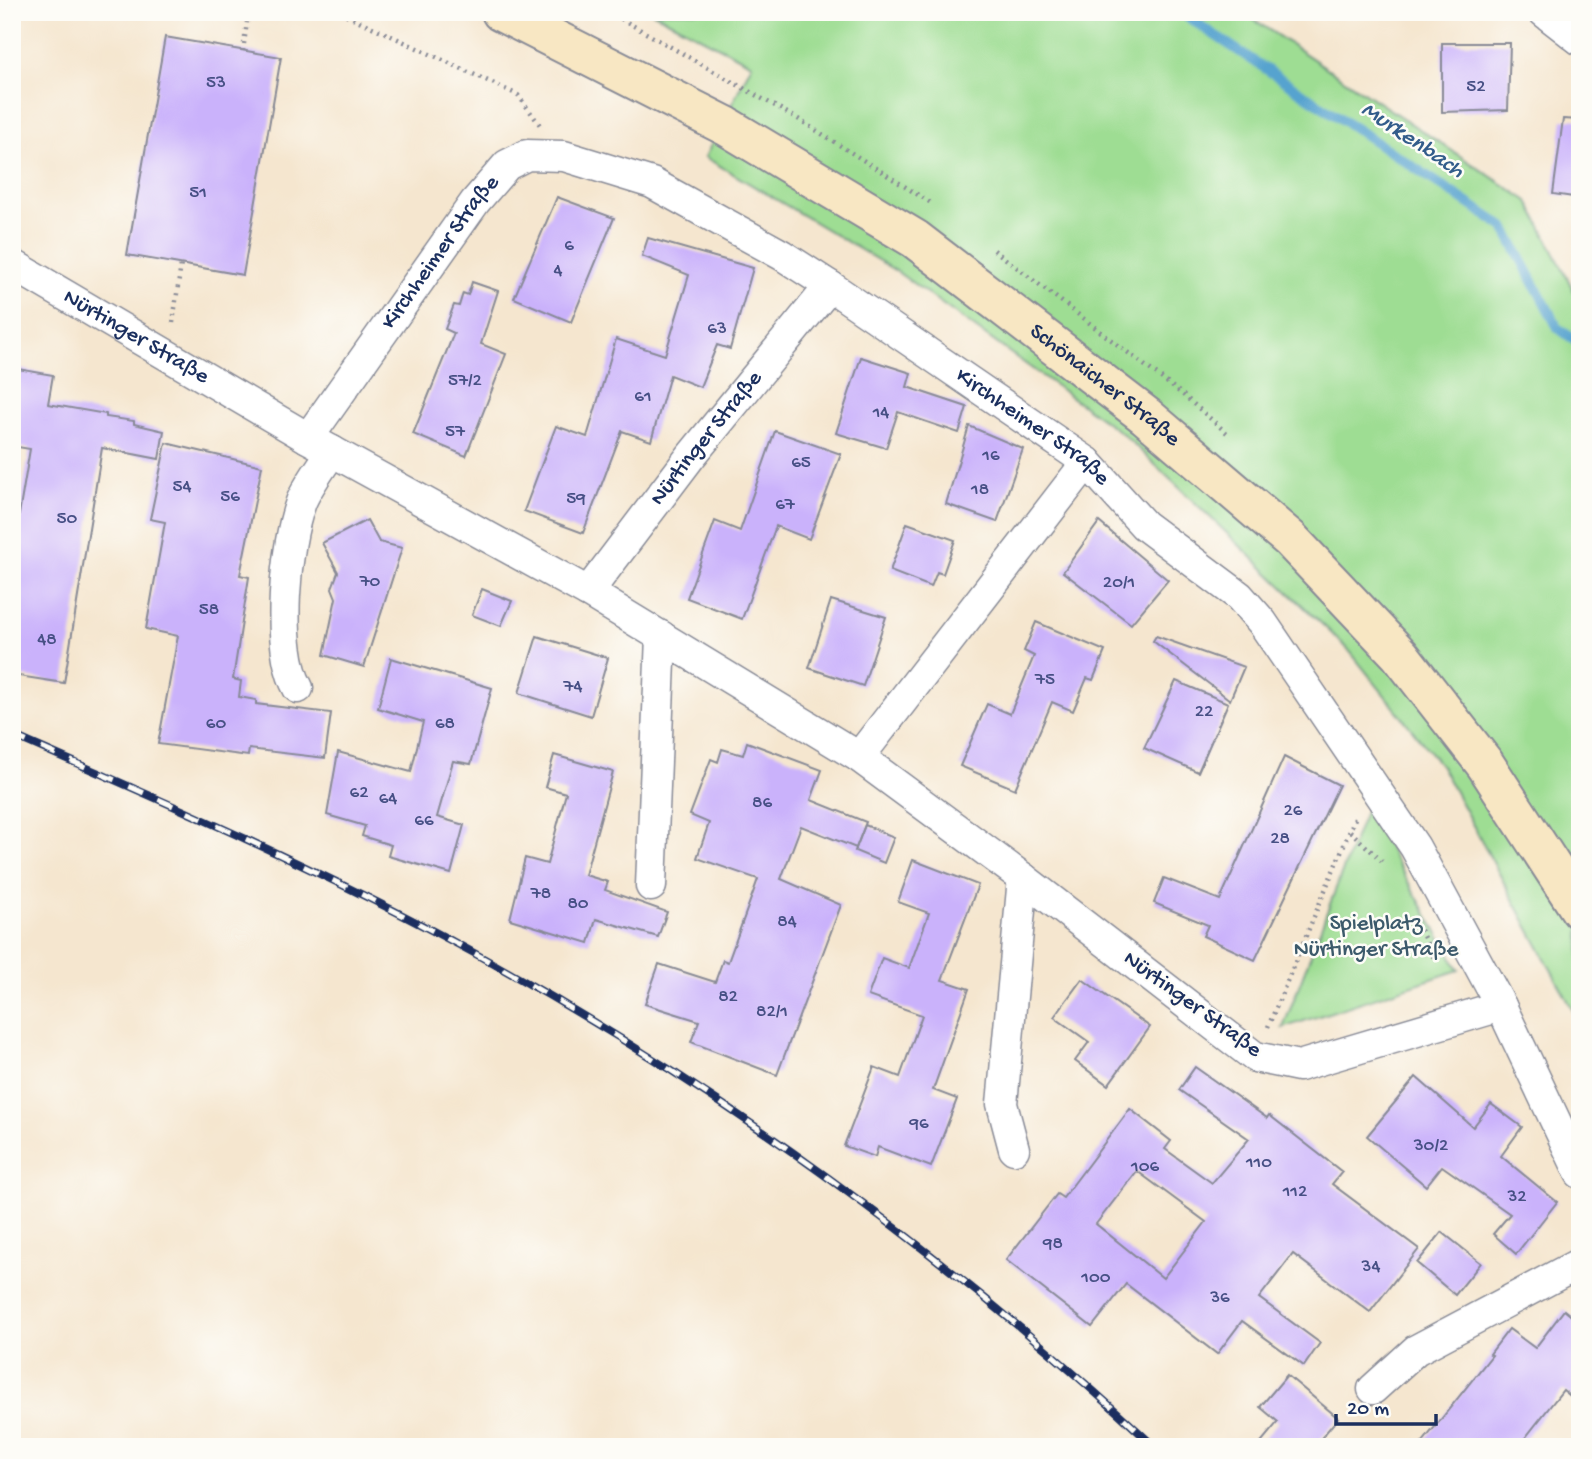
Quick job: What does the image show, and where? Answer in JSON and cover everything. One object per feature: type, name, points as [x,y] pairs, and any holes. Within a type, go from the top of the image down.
[{"type":"main road","name":"Schönaicher Straße","points":[[501,12],[726,126],[915,239],[1146,416],[1290,539],[1400,655],[1485,764],[1580,910]]},
{"type":"street","points":[[1544,12],[1580,40]]},
{"type":"street","name":"Kirchheimer Straße","points":[[320,444],[475,202],[507,165],[527,155],[564,156],[652,183],[782,255],[1087,462],[1144,525],[1239,596],[1415,847],[1501,1006],[1580,1173]]},
{"type":"street","name":"Nürtinger Straße","points":[[12,264],[320,444],[588,592],[859,757],[1023,878],[1255,1057],[1299,1066],[1501,1006]]},
{"type":"street","name":"Nürtinger Straße","points":[[588,592],[691,456],[830,286]]},
{"type":"street","points":[[299,688],[290,674],[285,636],[290,556],[301,502],[320,444]]},
{"type":"street","points":[[859,757],[1087,462]]},
{"type":"street","points":[[651,886],[661,636]]},
{"type":"street","points":[[1014,1149],[1002,1104],[1023,878]]},
{"type":"street","points":[[1373,1389],[1416,1350],[1580,1264]]},
{"type":"path","points":[[341,12],[519,95],[564,156]]},
{"type":"path","points":[[243,51],[247,22]]},
{"type":"path","points":[[168,355],[181,264]]},
{"type":"path","points":[[1255,1057],[1369,784]]},
{"type":"green space","points":[[652,12],[1242,12],[1528,201],[1580,303],[1580,1023],[1441,766],[1347,648],[1123,434],[896,271],[705,157],[752,64]]},
{"type":"green space","name":"Spielplatz Nürtinger Straße","points":[[1366,809],[1459,970],[1283,1028]]},
{"type":"building","points":[[165,37],[281,57],[243,275],[127,255]]},
{"type":"building","points":[[1442,43],[1510,43],[1508,110],[1442,112]]},
{"type":"building","points":[[1563,119],[1580,120],[1580,198],[1553,194]]},
{"type":"building","points":[[557,197],[614,218],[571,322],[514,298]]},
{"type":"building","points":[[648,238],[753,268],[730,349],[717,345],[700,387],[670,375],[651,441],[622,431],[583,533],[524,511],[556,426],[587,437],[616,339],[665,355],[689,275],[642,256]]},
{"type":"building","points":[[472,282],[498,291],[481,344],[506,354],[466,456],[413,434],[454,333],[445,329],[454,305],[459,306],[463,293],[468,295]]},
{"type":"building","points":[[861,357],[911,373],[907,387],[967,407],[959,433],[898,412],[886,448],[836,433]]},
{"type":"building","points":[[12,368],[53,375],[48,404],[106,414],[106,417],[134,421],[134,424],[164,431],[159,459],[102,448],[64,683],[12,675],[12,573],[17,544],[14,544],[30,449],[12,446]]},
{"type":"building","points":[[969,426],[1023,449],[997,522],[946,504]]},
{"type":"building","points":[[775,431],[841,454],[809,539],[776,526],[742,619],[687,598],[715,521],[740,531]]},
{"type":"building","points":[[166,443],[262,466],[240,575],[249,577],[233,679],[241,681],[239,697],[256,700],[256,704],[331,713],[325,758],[249,749],[248,756],[158,744],[178,636],[146,629],[165,522],[150,519]]},
{"type":"building","points":[[367,520],[379,542],[402,548],[364,667],[324,655],[336,598],[332,588],[338,572],[322,543]]},
{"type":"building","points":[[1099,522],[1168,580],[1131,624],[1063,572]]},
{"type":"building","points":[[907,523],[955,540],[943,574],[937,572],[931,587],[890,571]]},
{"type":"building","points":[[482,589],[512,601],[501,626],[472,615]]},
{"type":"building","points":[[831,600],[886,617],[863,686],[809,668]]},
{"type":"building","points":[[1036,622],[1105,651],[1093,680],[1087,678],[1073,711],[1052,702],[1015,789],[960,766],[987,704],[1010,714],[1034,656],[1024,651]]},
{"type":"building","points":[[537,636],[608,658],[591,716],[519,693]]},
{"type":"building","points":[[1156,636],[1244,667],[1230,700],[1153,641]]},
{"type":"building","points":[[391,658],[492,688],[471,764],[453,761],[437,817],[464,825],[451,874],[388,856],[391,845],[362,836],[365,826],[327,815],[338,752],[411,772],[423,722],[378,708]]},
{"type":"building","points":[[1176,681],[1228,703],[1198,772],[1144,748]]},
{"type":"building","points":[[747,742],[822,770],[811,800],[866,822],[856,848],[801,826],[781,879],[841,905],[777,1075],[691,1042],[699,1021],[645,1004],[659,964],[715,982],[723,960],[728,962],[758,879],[697,858],[709,823],[690,815],[711,759],[718,762],[722,749],[743,755]]},
{"type":"building","points":[[554,755],[613,772],[585,875],[608,882],[605,890],[667,912],[658,937],[596,919],[589,943],[510,919],[525,858],[547,864],[566,793],[545,787]]},
{"type":"building","points":[[1284,757],[1339,785],[1255,960],[1203,936],[1208,925],[1154,903],[1164,878],[1220,900]]},
{"type":"building","points":[[865,825],[894,837],[884,863],[855,851]]},
{"type":"building","points":[[913,860],[978,885],[942,980],[969,989],[933,1090],[957,1099],[931,1167],[878,1147],[875,1157],[844,1146],[874,1067],[900,1077],[922,1015],[868,996],[882,958],[909,968],[929,913],[898,902]]},
{"type":"building","points":[[1082,979],[1150,1027],[1108,1085],[1075,1061],[1089,1042],[1054,1017]]},
{"type":"building","points":[[1195,1067],[1267,1118],[1269,1115],[1342,1172],[1332,1184],[1419,1249],[1370,1312],[1293,1254],[1259,1298],[1320,1343],[1304,1366],[1242,1321],[1217,1354],[1126,1284],[1092,1327],[1006,1260],[1057,1194],[1063,1198],[1130,1109],[1171,1141],[1165,1149],[1212,1183],[1249,1139],[1179,1090]],"holes":[[[1137,1171],[1206,1222],[1163,1278],[1096,1224]]]},
{"type":"building","points":[[1416,1077],[1473,1127],[1491,1104],[1522,1127],[1501,1156],[1557,1202],[1516,1254],[1493,1234],[1510,1214],[1442,1166],[1426,1186],[1367,1136]]},
{"type":"building","points":[[1442,1232],[1481,1263],[1455,1295],[1417,1263]]},
{"type":"building","points":[[1564,1310],[1580,1323],[1580,1404],[1563,1390],[1518,1447],[1419,1447],[1492,1355],[1490,1354],[1509,1329],[1535,1348]]},
{"type":"building","points":[[1287,1375],[1338,1418],[1314,1447],[1257,1447],[1278,1422],[1260,1407]]},
{"type":"waterway","name":"Murkenbach","points":[[1180,12],[1504,227],[1558,328],[1580,344]]},
{"type":"railway","points":[[12,735],[187,812],[360,894],[474,953],[655,1060],[830,1179],[915,1243],[997,1308],[1155,1447]]}]
